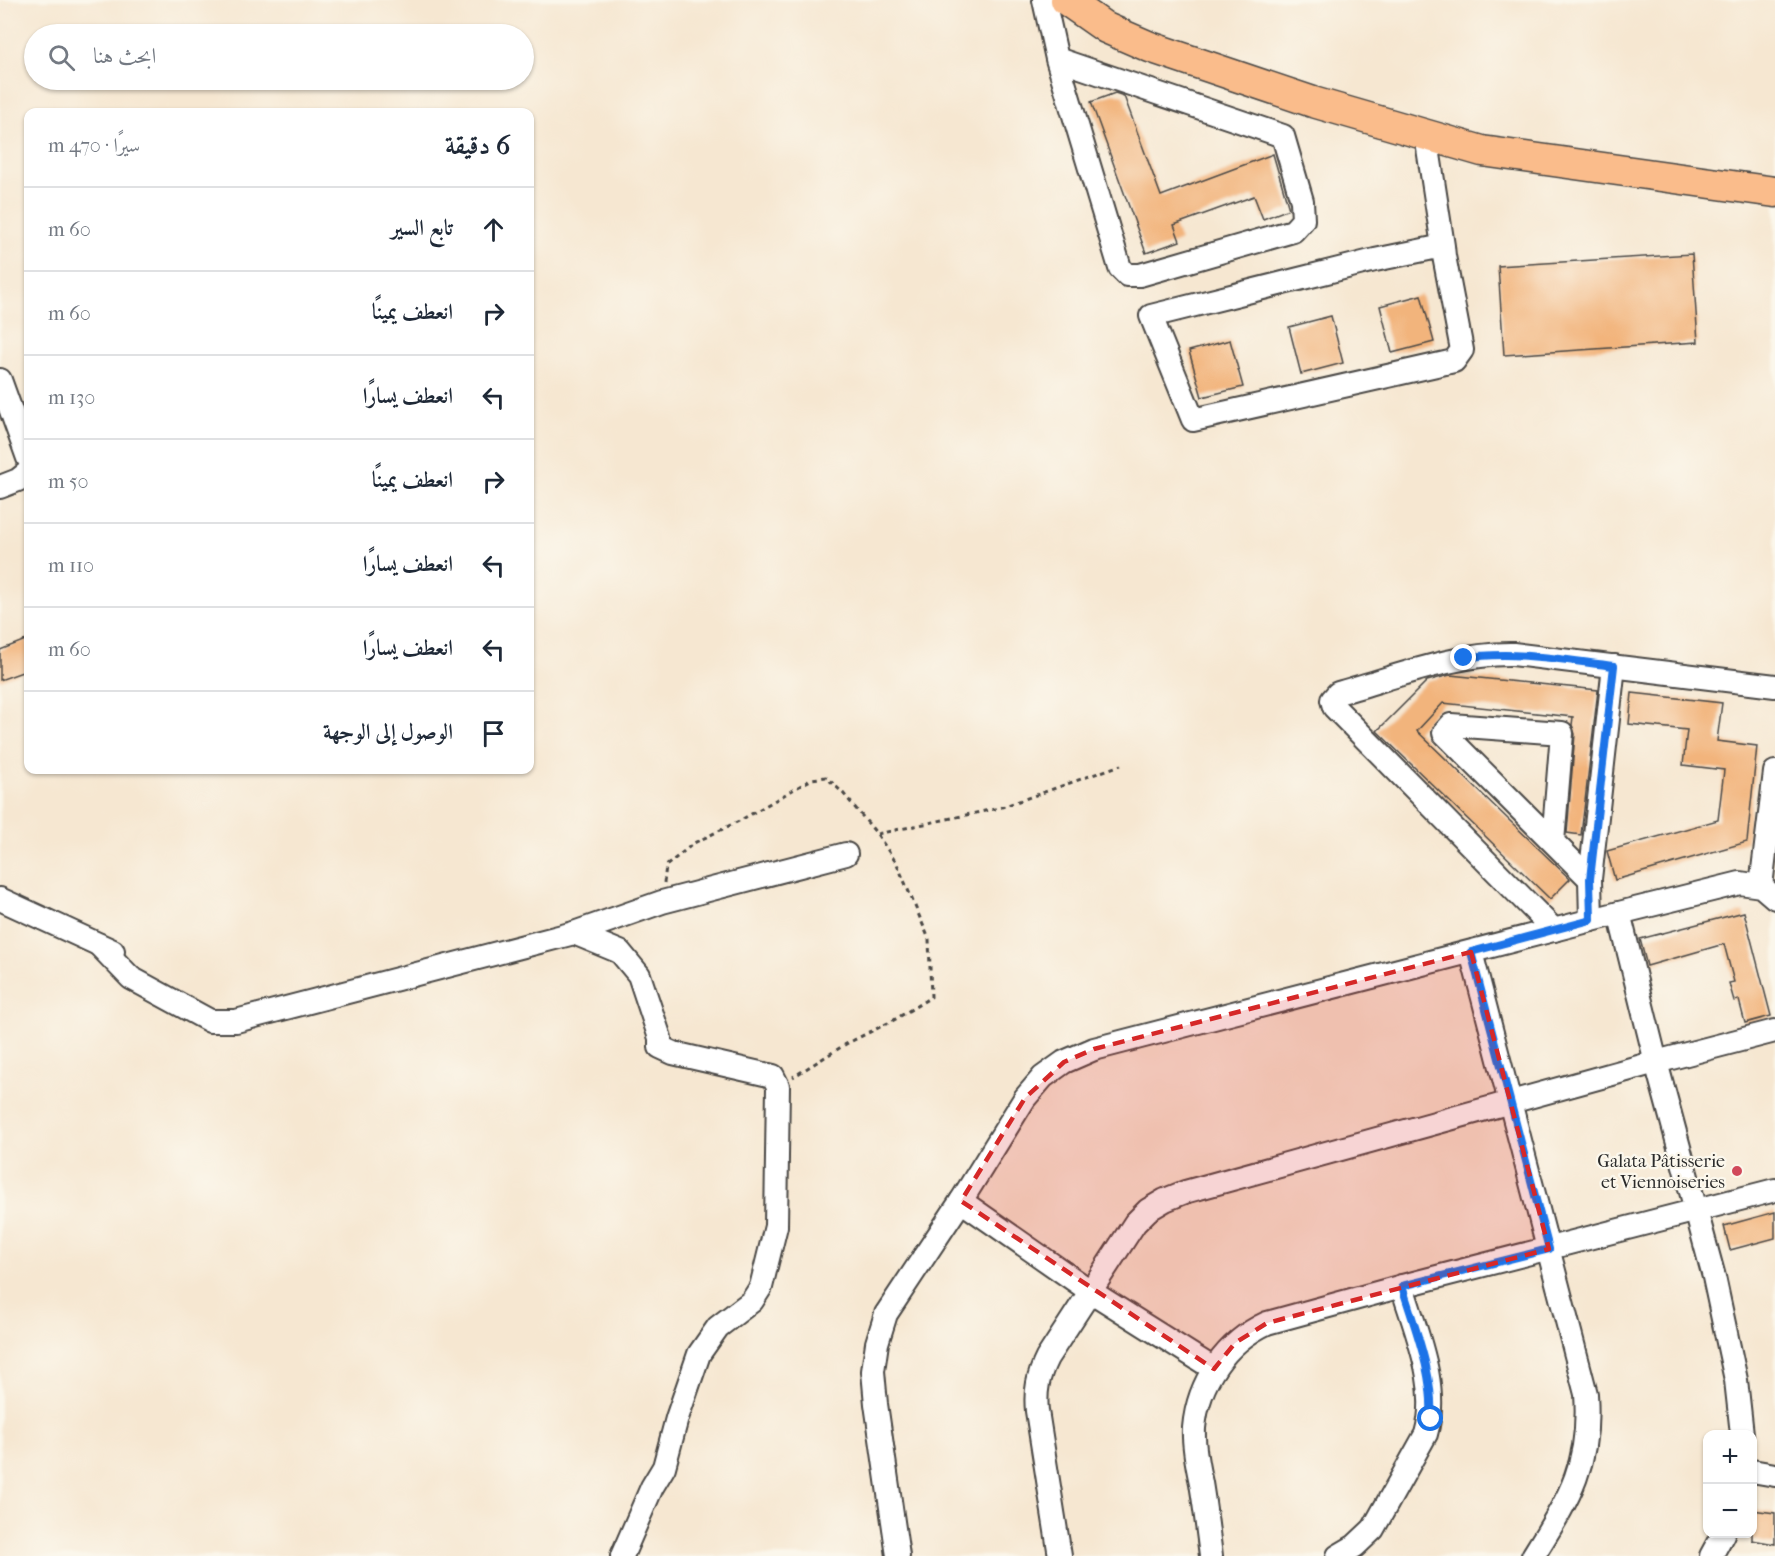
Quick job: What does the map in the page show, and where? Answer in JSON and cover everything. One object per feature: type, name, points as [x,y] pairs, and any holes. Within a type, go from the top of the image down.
[{"type":"main road","points":[[1066,0],[1106,28],[1150,47],[1313,102],[1482,151],[1775,192]]},
{"type":"street","points":[[1044,0],[1057,59],[1120,268],[1127,275],[1140,275],[1293,231],[1303,220],[1302,201],[1283,136],[1057,59]]},
{"type":"street","points":[[1426,135],[1462,350],[1454,361],[1192,420],[1151,316],[1364,262],[1443,246]]},
{"type":"street","points":[[0,380],[24,447]]},
{"type":"street","points":[[0,487],[24,475]]},
{"type":"street","points":[[1554,930],[1334,707],[1332,700],[1338,693],[1464,658],[1489,654],[1513,654],[1775,686]]},
{"type":"street","points":[[1591,920],[1590,879],[1614,666]]},
{"type":"street","points":[[1553,842],[1562,733],[1451,725],[1444,732],[1449,738],[1553,842],[1590,879]]},
{"type":"street","points":[[898,1556],[876,1404],[873,1371],[877,1343],[886,1314],[961,1201],[1025,1098],[1043,1077],[1064,1062],[1095,1049],[1591,920],[1740,883],[1768,892],[1775,772]]},
{"type":"street","points":[[99,945],[131,978],[210,1021],[236,1021],[574,933],[662,902],[846,854]]},
{"type":"street","points":[[0,899],[137,963]]},
{"type":"street","points":[[1619,913],[1728,1338],[1742,1430]]},
{"type":"street","points":[[574,933],[620,952],[639,975],[660,1038],[660,1047],[672,1053],[772,1076],[778,1086],[776,1226],[761,1287],[752,1301],[718,1327],[699,1354],[677,1418],[664,1467],[652,1487],[622,1556]]},
{"type":"street","points":[[1471,952],[1586,1394],[1588,1420],[1586,1444],[1578,1474],[1568,1498],[1533,1556]]},
{"type":"street","points":[[1060,1556],[1036,1395],[1039,1375],[1047,1358],[1090,1291],[1135,1223],[1148,1210],[1165,1200],[1511,1102],[1775,1031]]},
{"type":"street","points":[[1211,1556],[1194,1427],[1204,1389],[1214,1369],[1235,1343],[1249,1331],[1267,1323],[1402,1286],[1775,1191]]},
{"type":"street","points":[[961,1201],[1090,1291],[1214,1369]]},
{"type":"street","points":[[1338,1556],[1355,1546],[1373,1529],[1426,1434],[1431,1419],[1430,1383],[1402,1286]]},
{"type":"street","points":[[1757,1472],[1775,1475]]},
{"type":"street","points":[[1711,1556],[1720,1538]]},
{"type":"path","points":[[877,834],[999,808],[1121,765]]},
{"type":"path","points":[[662,902],[666,866],[694,843],[739,821],[812,779],[826,777],[843,793],[877,834],[897,864],[929,939],[931,997],[894,1020],[846,1044],[778,1086]]},
{"type":"highlighted area","points":[[1471,952],[1549,1249],[1267,1323],[1235,1343],[1214,1369],[961,1201],[1025,1098],[1064,1062],[1094,1049]]},
{"type":"building","points":[[1115,93],[1124,96],[1161,196],[1273,154],[1289,209],[1263,219],[1254,196],[1174,225],[1180,241],[1146,253],[1091,102]]},
{"type":"building","points":[[1692,254],[1698,342],[1504,355],[1498,266]]},
{"type":"building","points":[[1421,295],[1434,342],[1392,353],[1380,306]]},
{"type":"building","points":[[1331,316],[1343,363],[1301,374],[1289,327]]},
{"type":"building","points":[[1230,340],[1243,387],[1202,397],[1189,351]]},
{"type":"building","points":[[24,641],[24,671],[0,680],[0,650]]},
{"type":"building","points":[[1450,675],[1598,690],[1581,835],[1567,833],[1575,734],[1572,725],[1573,717],[1443,703],[1417,731],[1570,879],[1550,899],[1377,731],[1427,681]]},
{"type":"building","points":[[1632,693],[1722,703],[1717,741],[1757,746],[1747,842],[1615,880],[1607,851],[1718,820],[1724,770],[1683,765],[1687,730],[1629,724]]},
{"type":"building","points":[[1744,912],[1771,1016],[1745,1023],[1739,1000],[1734,1001],[1729,983],[1734,982],[1724,944],[1647,966],[1640,939]]},
{"type":"building","points":[[1775,1212],[1775,1238],[1730,1250],[1724,1226]]},
{"type":"building","points":[[1757,1511],[1775,1513],[1775,1544],[1752,1540],[1752,1538],[1757,1538]]},
{"type":"place","name":"Galata Pâtisserie et Viennoiseries","points":[[1737,1171]]},
{"type":"route","points":[[1431,1419],[1430,1383],[1402,1286],[1549,1249],[1471,952],[1591,920],[1590,879],[1614,666],[1513,654],[1489,654],[1464,658]]}]
